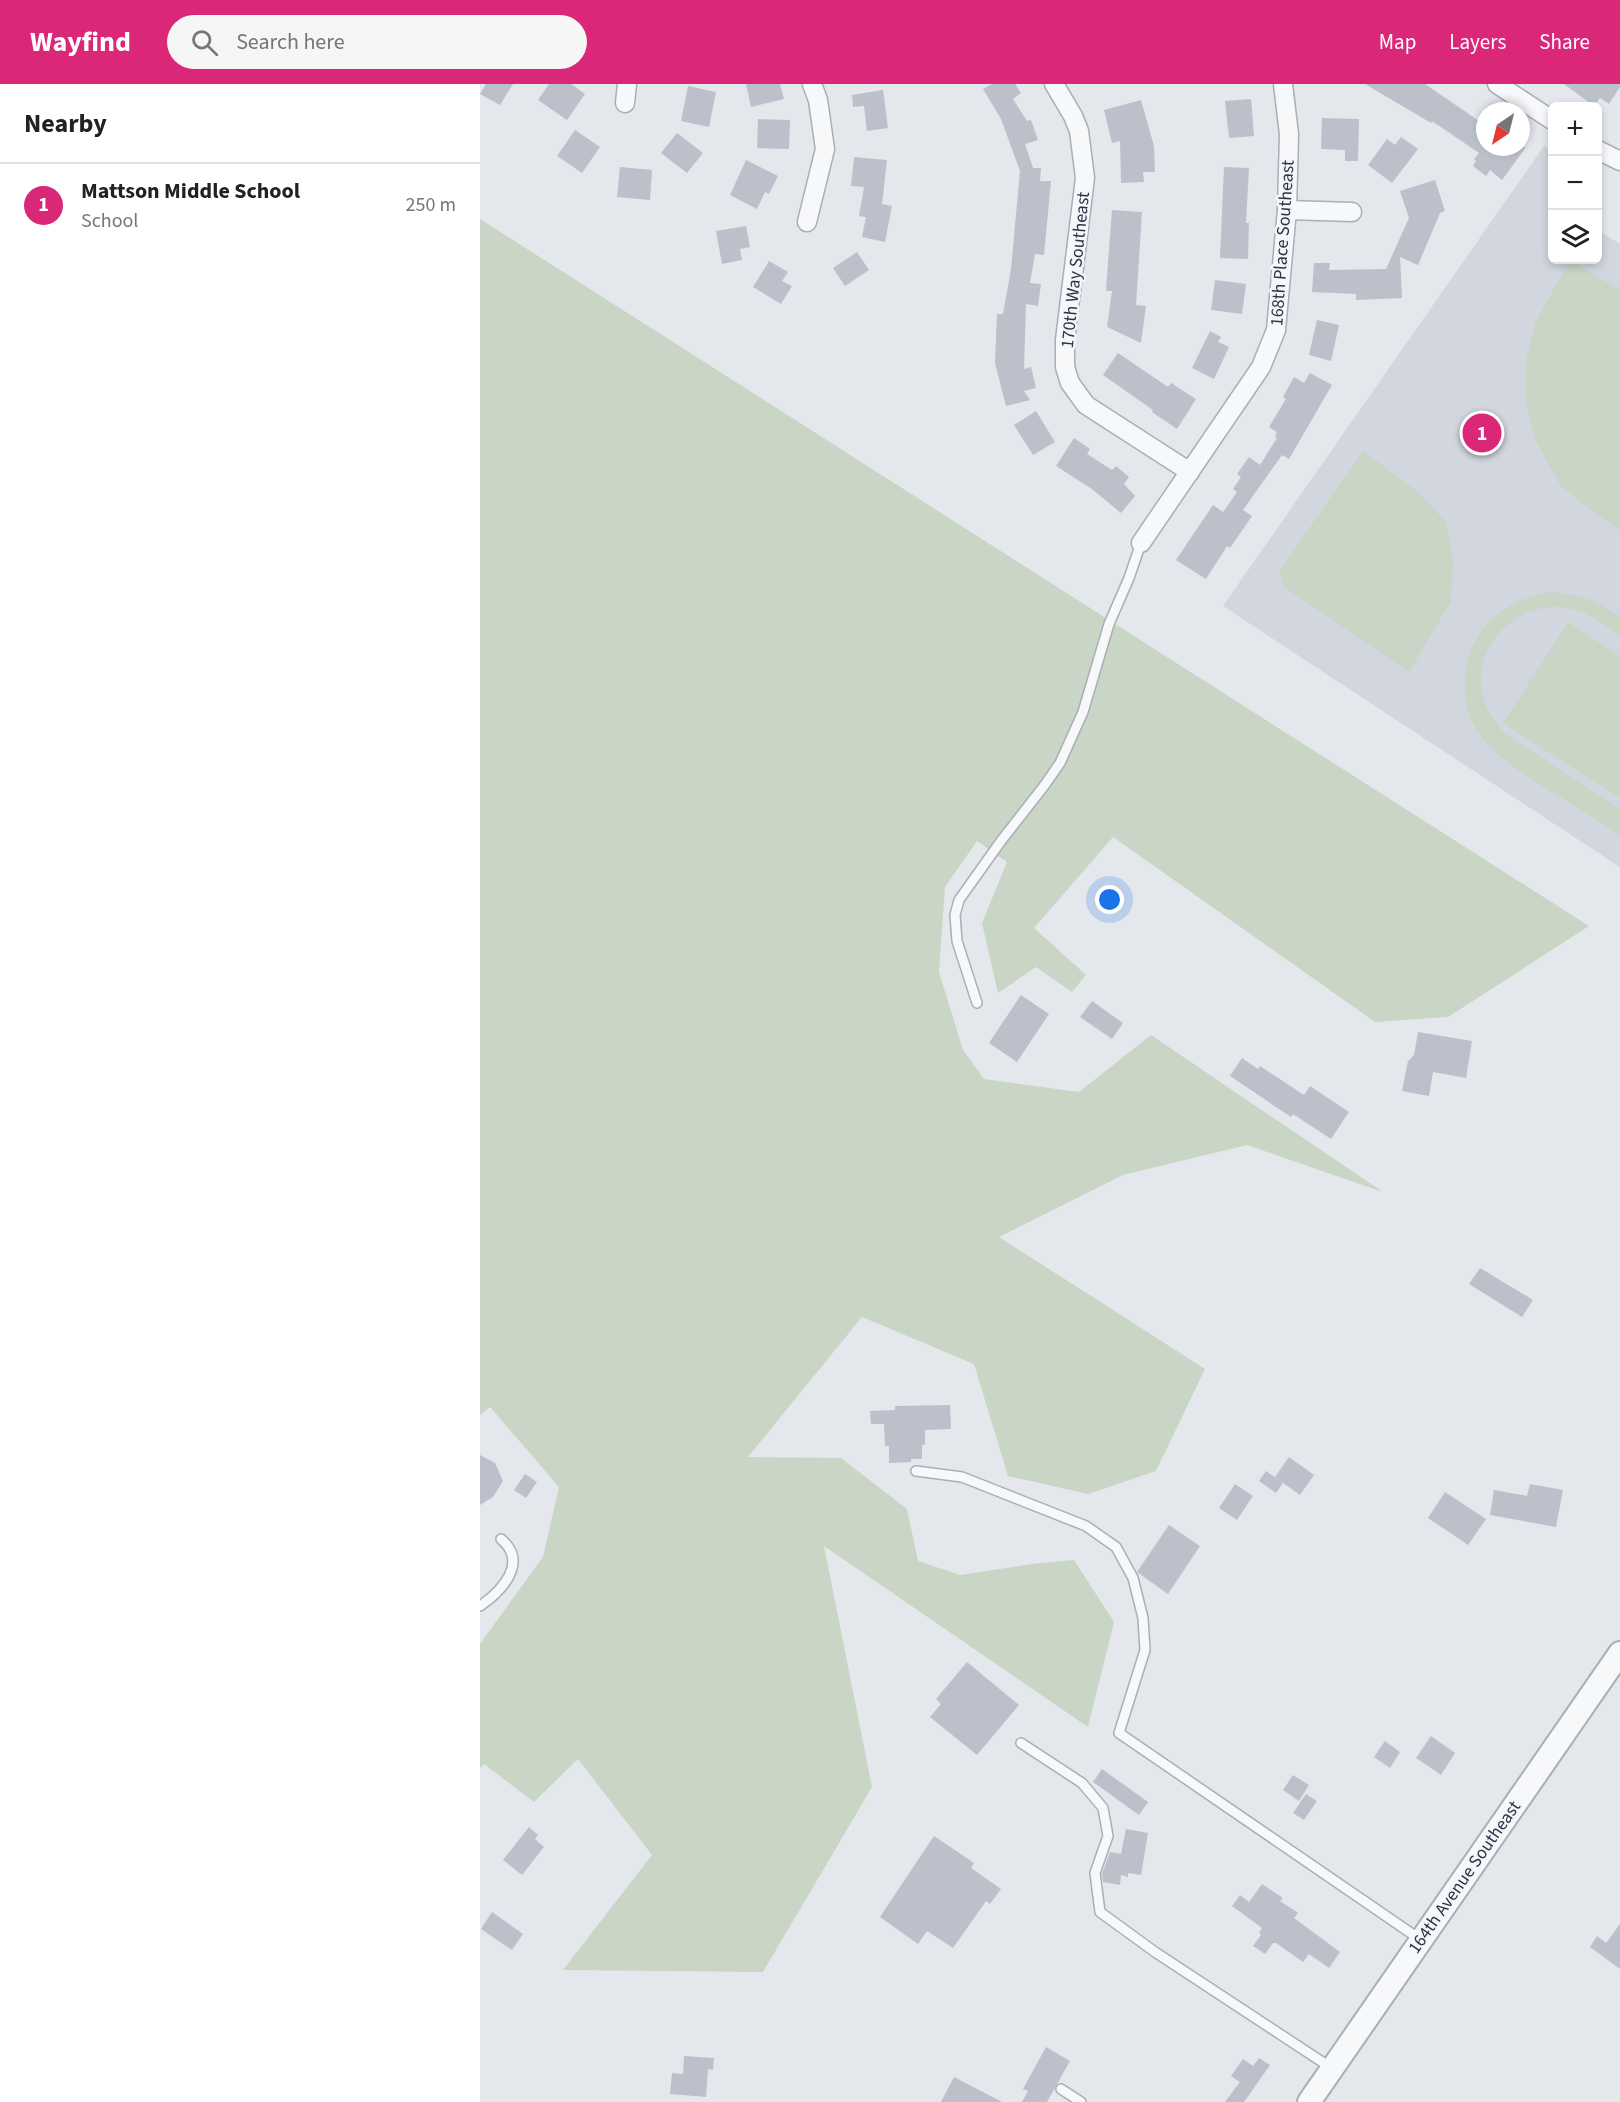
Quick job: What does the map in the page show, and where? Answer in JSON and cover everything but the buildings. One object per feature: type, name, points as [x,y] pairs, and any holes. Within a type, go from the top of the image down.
[{"type":"street","points":[[626,103],[627,84]]},
{"type":"street","points":[[807,222],[825,149],[818,100],[812,84]]},
{"type":"street","name":"170th Way Southeast","points":[[1054,84],[1079,131],[1085,178],[1065,340],[1065,367],[1070,383],[1086,405],[1190,472]]},
{"type":"street","name":"168th Place Southeast","points":[[1141,543],[1261,367],[1276,330],[1287,210],[1289,134],[1283,84]]},
{"type":"street","points":[[1497,84],[1548,117]]},
{"type":"street","points":[[1602,152],[1620,161]]},
{"type":"street","points":[[1287,210],[1352,212]]},
{"type":"street","name":"164th Avenue Southeast","points":[[1309,2102],[1620,1653]]},
{"type":"lane","points":[[977,1003],[957,941],[954,915],[959,900],[1059,763],[1083,712],[1109,624],[1141,543]]},
{"type":"lane","points":[[916,1471],[962,1477],[1086,1526],[1116,1547],[1133,1578],[1143,1618],[1145,1650],[1119,1733],[1420,1940]]},
{"type":"lane","points":[[480,1606],[493,1597],[510,1573],[514,1558],[510,1546],[501,1539]]},
{"type":"lane","points":[[1021,1743],[1082,1784],[1103,1809],[1108,1836],[1095,1873],[1100,1912],[1155,1952],[1333,2069]]},
{"type":"lane","points":[[1061,2089],[1080,2102]]},
{"type":"shaded area","points":[[1544,146],[1548,148],[1548,264],[1602,264],[1602,233],[1620,244],[1620,867],[1223,606]]},
{"type":"green space","points":[[480,219],[1589,926],[1448,1017],[1375,1022],[1113,837],[1034,928],[1086,975],[1072,992],[1036,967],[998,993],[982,923],[1007,862],[977,841],[945,887],[939,972],[963,1050],[984,1079],[1079,1092],[1151,1035],[1383,1192],[1247,1145],[1123,1175],[999,1237],[1205,1369],[1156,1471],[1088,1494],[1008,1476],[974,1364],[862,1317],[748,1457],[841,1458],[907,1509],[918,1561],[960,1575],[1074,1560],[1114,1622],[1088,1727],[824,1546],[872,1787],[763,1972],[563,1970],[652,1855],[578,1759],[534,1802],[484,1764],[480,1768],[480,1644],[543,1557],[559,1487],[490,1407],[480,1415]]},
{"type":"green space","points":[[1568,264],[1577,264],[1620,290],[1620,530],[1597,515],[1560,485],[1535,439],[1526,402],[1526,359],[1536,321]]},
{"type":"green space","points":[[1363,451],[1416,490],[1446,522],[1453,560],[1451,601],[1409,672],[1284,587],[1280,570]]},
{"type":"green space","points":[[1551,592],[1587,599],[1611,611],[1620,617],[1620,635],[1595,618],[1567,608],[1549,607],[1515,619],[1501,631],[1484,661],[1481,678],[1483,697],[1504,733],[1620,809],[1620,835],[1507,762],[1483,739],[1468,710],[1465,692],[1466,667],[1471,649],[1480,632],[1506,608],[1539,594]]},
{"type":"green space","points":[[1568,622],[1620,656],[1620,798],[1503,723]]},
{"type":"place","name":"Mattson Middle School","points":[[1482,433]]}]
